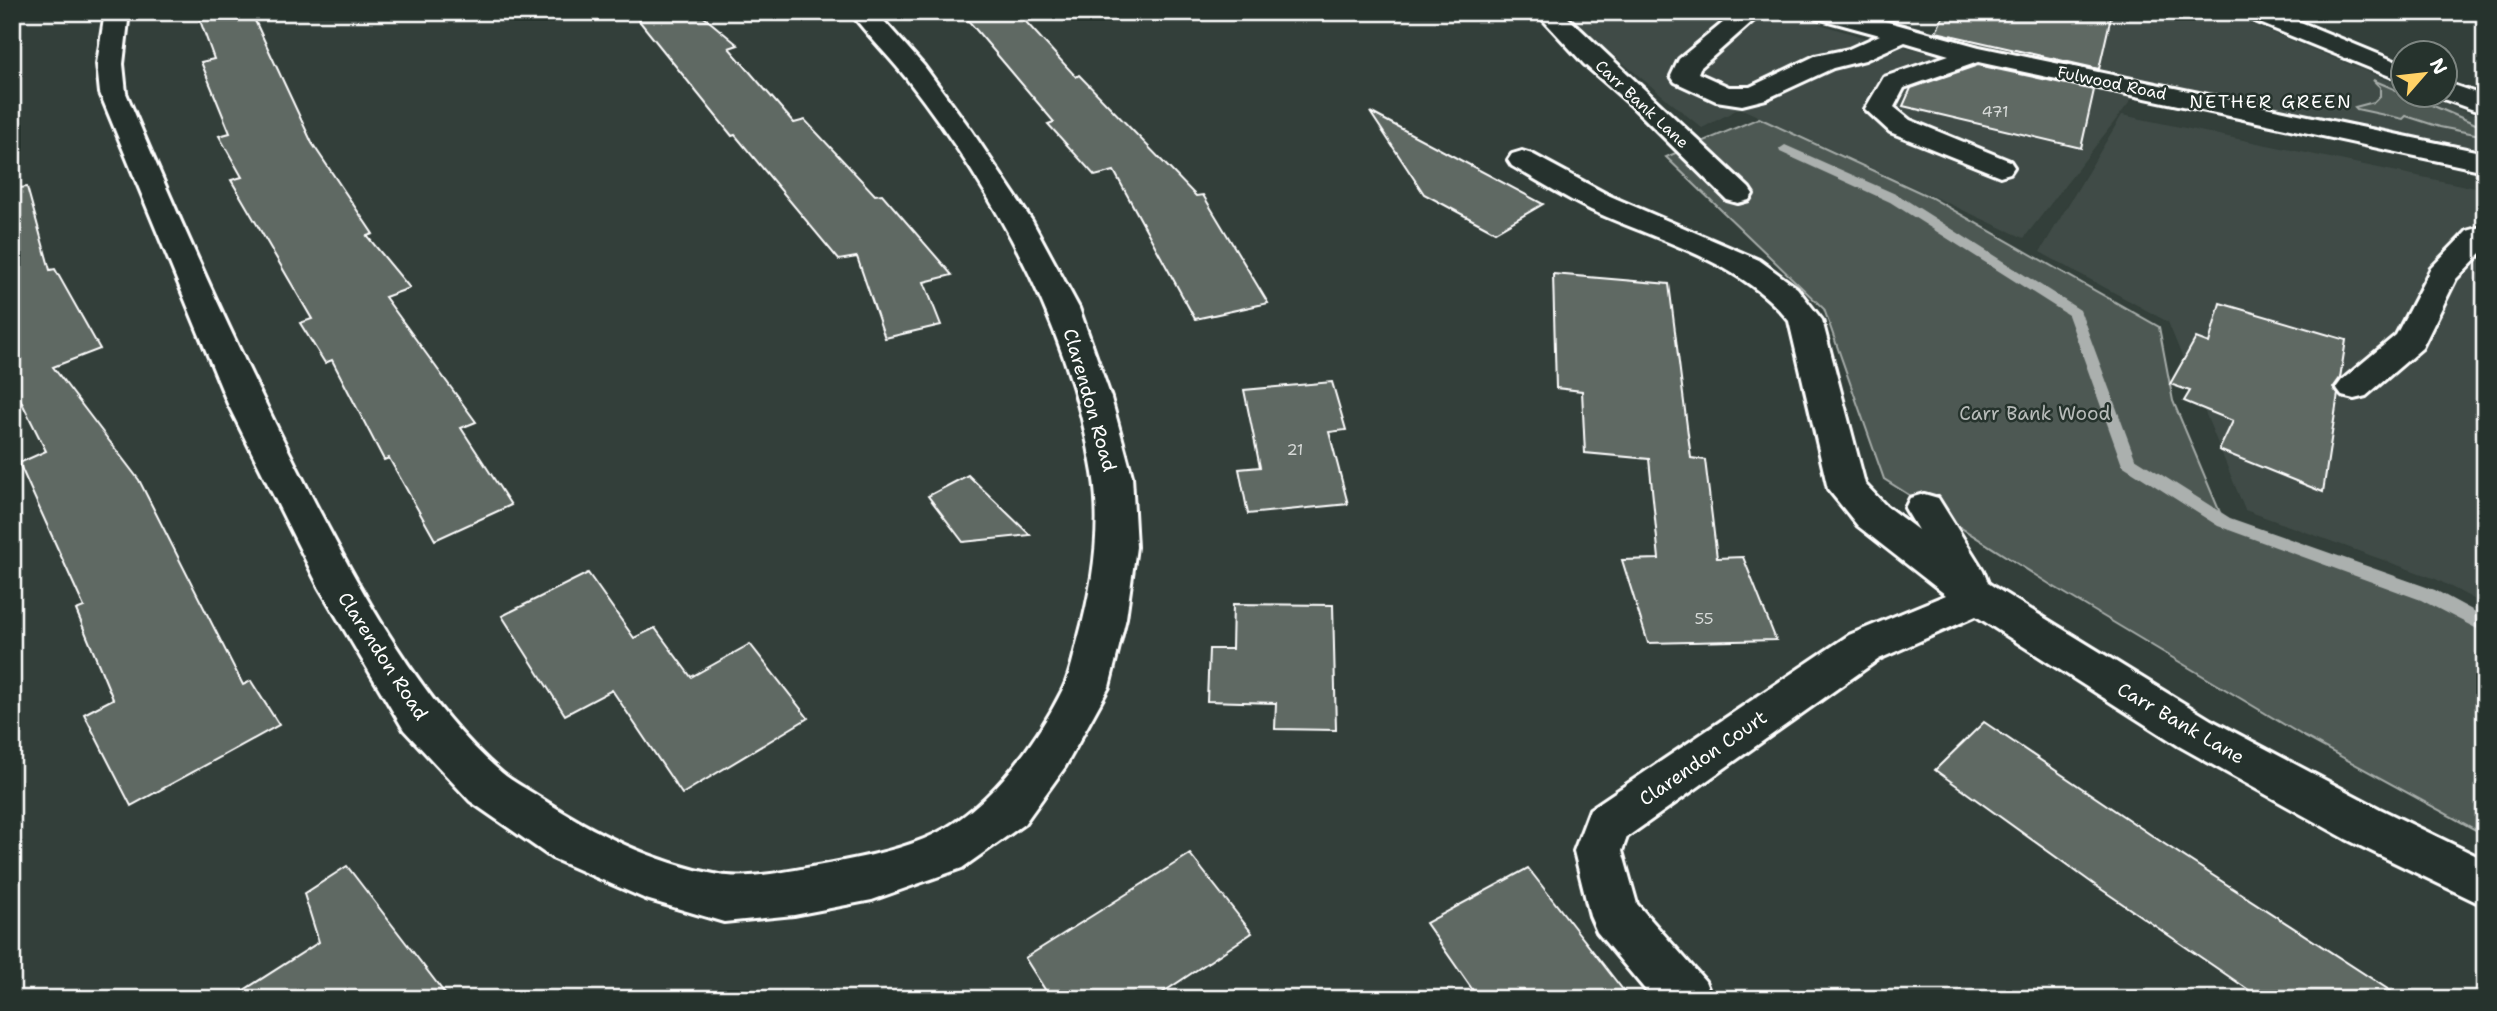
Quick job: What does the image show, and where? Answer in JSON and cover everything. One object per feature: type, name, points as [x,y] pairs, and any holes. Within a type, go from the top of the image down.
[{"type":"street","name":"Clarendon Road","points":[[117,12],[110,64],[113,93],[138,155],[252,416],[339,587],[420,717],[486,787],[569,844],[646,877],[724,899],[794,893],[872,878],[945,853],[1007,810],[1049,754],[1087,687],[1105,618],[1116,547],[1113,476],[1093,398],[1063,308],[1017,221],[957,130],[915,72],[862,12]]},
{"type":"street","name":"Carr Bank Lane","points":[[1548,12],[1738,194]]},
{"type":"street","points":[[1751,12],[1688,65],[1684,76],[1702,88],[1730,97],[1763,93],[1825,61],[1856,55],[1900,35]]},
{"type":"street","name":"Fulwood Road","points":[[1823,12],[1976,54],[2485,162]]},
{"type":"street","points":[[2254,12],[2388,67]]},
{"type":"street","points":[[1976,54],[1893,83],[1879,109],[1900,126],[2000,167]]},
{"type":"street","points":[[2458,95],[2485,106]]},
{"type":"street","points":[[1522,160],[1599,202],[1748,267],[1785,295],[1805,320],[1847,489],[1872,516],[1979,598]]},
{"type":"street","points":[[2354,388],[2410,341],[2442,275],[2478,238],[2485,235]]},
{"type":"street","name":"Carr Bank Lane","points":[[1924,508],[1979,598],[2195,733],[2363,824],[2485,884]]},
{"type":"street","name":"Clarendon Court","points":[[1685,999],[1615,916],[1598,851],[1607,824],[1864,647],[1979,598]]},
{"type":"shaded area","points":[[1569,12],[1781,12],[1862,37],[1992,67],[1956,12],[2127,12],[2141,15],[2144,12],[2222,12],[2388,80],[2388,108],[2456,108],[2485,120],[2485,158],[2146,81],[2024,238],[1740,108],[1702,128],[1588,34]]},
{"type":"shaded area","points":[[2122,115],[2485,190],[2485,605],[2436,579],[2245,510],[2168,322],[2040,252]]},
{"type":"green space","points":[[2373,80],[2388,86],[2388,108],[2438,108],[2485,128],[2485,136],[2440,127],[2406,116],[2403,119],[2355,107],[2374,102],[2380,96],[2380,87]]},
{"type":"green space","name":"Carr Bank Wood","points":[[1759,118],[1930,197],[2159,327],[2173,401],[2224,522],[2428,595],[2485,626],[2485,835],[2305,737],[2051,585],[1884,479],[1824,309],[1666,157]]},
{"type":"building","points":[[197,12],[251,12],[312,143],[373,234],[367,236],[410,288],[385,297],[476,422],[461,428],[511,505],[435,540],[389,458],[384,460],[332,360],[325,363],[300,323],[312,319],[231,180],[242,177],[219,136],[230,133],[201,62],[214,59]]},
{"type":"building","points":[[632,12],[698,12],[738,45],[729,48],[794,123],[805,120],[875,195],[882,194],[952,275],[924,282],[941,325],[885,338],[857,257],[839,260],[735,135],[732,136]]},
{"type":"building","points":[[961,12],[1017,12],[1076,77],[1079,75],[1196,196],[1203,195],[1268,303],[1195,319],[1114,171],[1095,176],[1048,124],[1054,122]]},
{"type":"building","points":[[1945,12],[2112,12],[2099,69],[1936,32]]},
{"type":"building","points":[[1978,65],[2094,90],[2081,148],[1903,106],[1911,88]]},
{"type":"building","points":[[1370,112],[1543,204],[1495,232],[1424,194]]},
{"type":"building","points":[[27,187],[50,270],[55,269],[100,349],[53,367],[139,480],[243,685],[251,681],[279,725],[131,806],[84,714],[113,699],[76,610],[84,607],[19,463],[46,451],[12,383],[12,189]]},
{"type":"building","points":[[1553,274],[1669,284],[1691,458],[1705,460],[1717,558],[1743,557],[1776,640],[1648,643],[1622,560],[1659,559],[1649,459],[1585,453],[1582,391],[1556,388]]},
{"type":"building","points":[[2220,303],[2346,340],[2340,378],[2333,388],[2338,394],[2323,492],[2219,450],[2233,421],[2184,401],[2190,391],[2170,384],[2196,338],[2209,343]]},
{"type":"building","points":[[1332,382],[1346,430],[1329,432],[1348,504],[1248,514],[1239,469],[1260,467],[1244,390]]},
{"type":"building","points":[[968,475],[1030,535],[963,542],[928,496]]},
{"type":"building","points":[[588,573],[634,638],[655,628],[691,677],[750,644],[808,718],[682,794],[612,690],[565,715],[502,616]]},
{"type":"building","points":[[1233,604],[1333,605],[1336,730],[1275,729],[1276,703],[1207,701],[1209,649],[1232,649]]},
{"type":"building","points":[[1984,722],[2163,843],[2403,999],[2262,999],[2095,885],[1935,770]]},
{"type":"building","points":[[1190,854],[1252,933],[1153,999],[1051,999],[1025,958]]},
{"type":"building","points":[[347,866],[449,999],[230,999],[319,942],[304,894]]},
{"type":"building","points":[[1528,868],[1630,999],[1479,999],[1426,923]]},
{"type":"waterway","points":[[1785,149],[1895,199],[2075,313],[2128,461],[2224,522],[2428,595],[2485,626]]},
{"type":"district","name":"NETHER GREEN","points":[[2271,102]]}]
